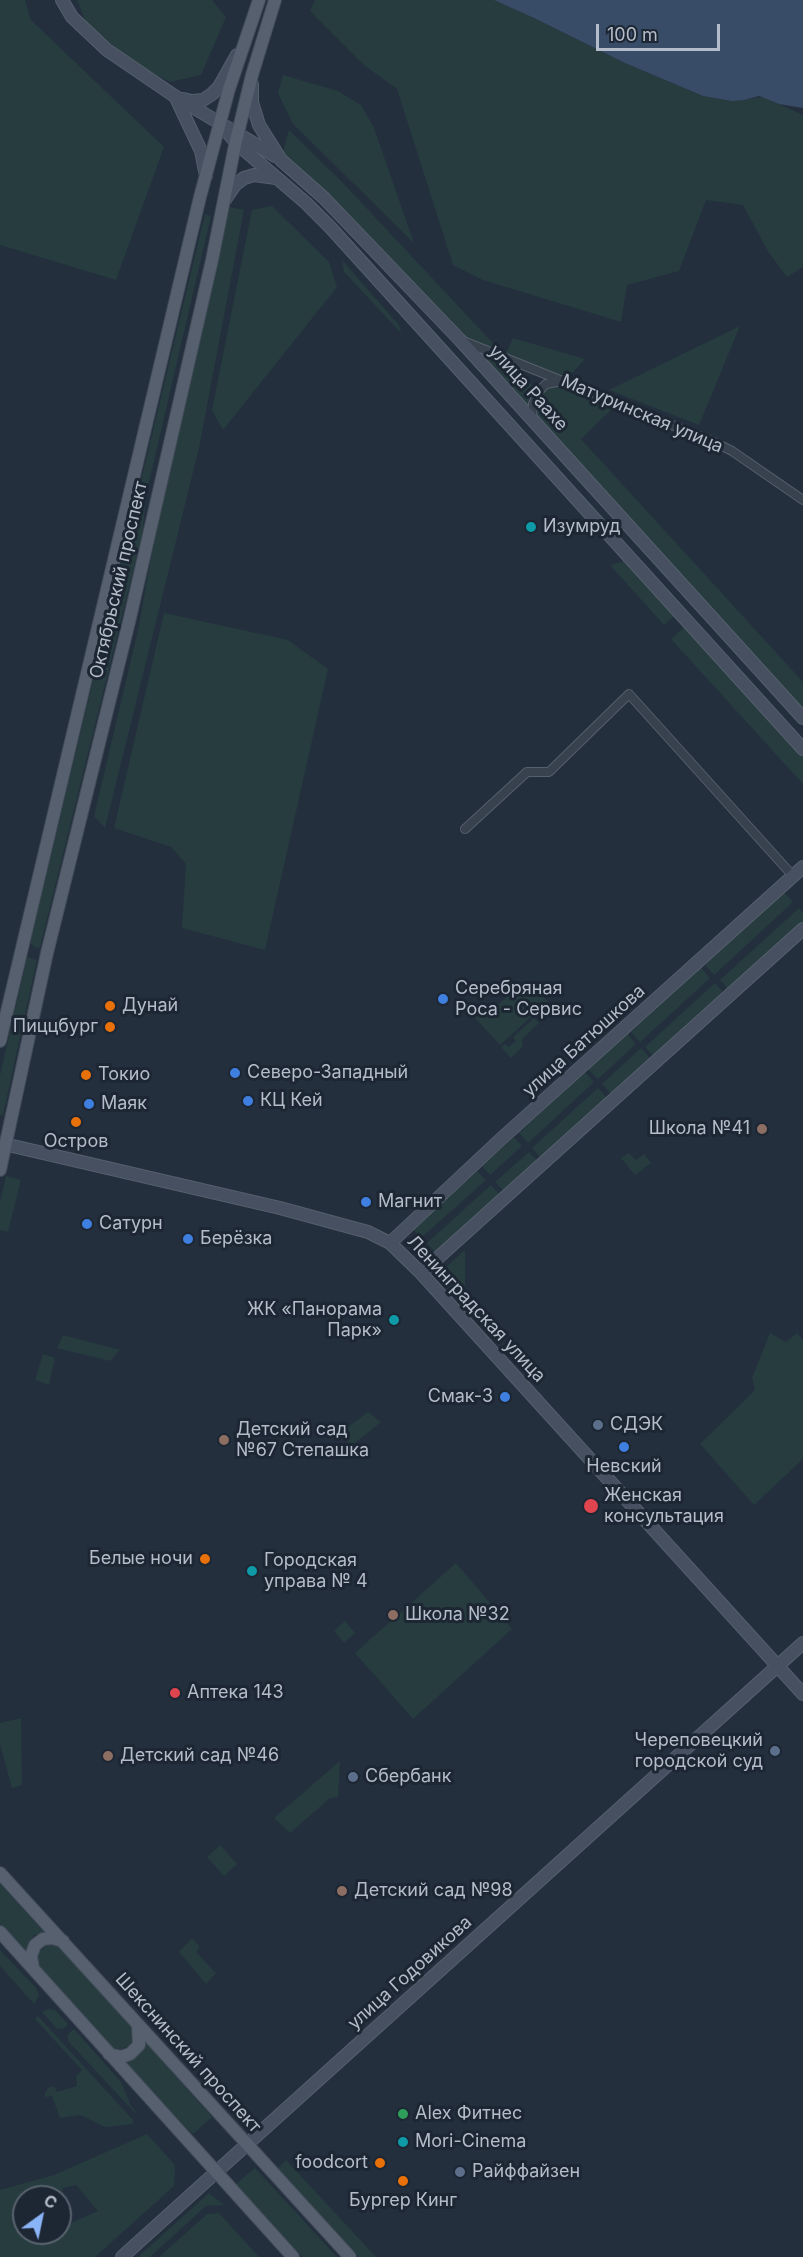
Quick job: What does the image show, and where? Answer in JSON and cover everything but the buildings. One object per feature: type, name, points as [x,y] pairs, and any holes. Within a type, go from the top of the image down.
[{"type":"main road","name":"Октябрьский проспект","points":[[0,1041],[206,176],[244,41],[259,0]]},
{"type":"main road","points":[[199,205],[222,206],[252,75],[275,0]]},
{"type":"main road","name":"Октябрьский проспект","points":[[0,1170],[3,1144],[47,953],[129,622],[203,299],[213,290],[227,221],[222,206]]},
{"type":"main road","points":[[23,946],[28,952],[38,956],[47,953]]},
{"type":"main road","name":"Шекснинский проспект","points":[[0,1874],[350,2257]]},
{"type":"main road","points":[[0,1932],[293,2257]]},
{"type":"main road","points":[[33,1968],[32,1956],[35,1945],[43,1939],[52,1938],[63,1941]]},
{"type":"main road","points":[[109,2054],[121,2057],[139,2045],[138,2026]]},
{"type":"street","points":[[62,0],[72,17],[88,34],[107,50],[176,97],[220,123],[330,227],[803,748]]},
{"type":"street","points":[[176,97],[192,101],[203,100],[212,94],[219,87],[244,41]]},
{"type":"street","name":"улица Раахе","points":[[252,75],[252,102],[259,125],[281,160],[331,206],[460,340],[803,717]]},
{"type":"street","points":[[176,97],[201,151],[206,176]]},
{"type":"street","points":[[237,138],[281,160]]},
{"type":"street","points":[[222,206],[235,185],[244,178],[254,175],[277,178]]},
{"type":"street","name":"Матуринская улица","points":[[460,340],[714,442],[732,451],[803,500]]},
{"type":"street","points":[[532,419],[533,404],[538,392],[546,384],[564,381]]},
{"type":"street","points":[[465,829],[526,772],[549,772],[629,694],[793,876]]},
{"type":"street","name":"улица Батюшкова","points":[[390,1243],[501,1139],[803,867]]},
{"type":"street","points":[[421,1274],[803,929]]},
{"type":"street","name":"Ленинградская улица","points":[[3,1144],[280,1208],[368,1232],[390,1243],[421,1274],[803,1694]]},
{"type":"street","name":"улица Годовикова","points":[[122,2257],[803,1643]]},
{"type":"green space","points":[[0,0],[25,0],[31,20],[164,147],[116,280],[0,245]]},
{"type":"green space","points":[[77,0],[212,0],[226,17],[201,75],[170,82],[132,62],[86,22]]},
{"type":"green space","points":[[315,0],[494,0],[625,63],[703,96],[732,101],[764,97],[803,115],[803,267],[787,277],[769,253],[743,205],[706,200],[679,271],[627,285],[621,322],[483,280],[453,265],[397,89],[364,65],[310,11]]},
{"type":"green space","points":[[283,75],[338,91],[361,105],[374,128],[414,243],[293,124],[278,93]]},
{"type":"green space","points":[[289,130],[344,184],[505,356],[513,338],[585,359],[565,381],[618,403],[581,439],[803,682],[803,712],[460,340],[281,160]],"holes":[[[507,358],[554,381],[538,391]]]},
{"type":"green space","points":[[272,206],[329,262],[337,287],[223,430],[212,410],[252,210]]},
{"type":"green space","points":[[229,207],[244,210],[199,448],[105,828],[94,816],[138,630],[168,465]]},
{"type":"green space","points":[[205,214],[211,216],[147,491],[142,535],[40,947],[36,948],[30,943]]},
{"type":"green space","points":[[342,260],[399,325],[401,333],[344,272]]},
{"type":"green space","points":[[740,326],[699,425],[609,390]]},
{"type":"green space","points":[[631,559],[679,612],[664,625],[610,565]]},
{"type":"green space","points":[[164,613],[288,640],[328,669],[265,950],[182,928],[186,864],[171,847],[114,828]]},
{"type":"green space","points":[[689,623],[803,746],[803,784],[671,639]]},
{"type":"green space","points":[[784,892],[793,902],[714,975],[705,965]]},
{"type":"green space","points":[[799,908],[803,913],[803,922],[729,990],[720,980]]},
{"type":"green space","points":[[27,957],[37,960],[3,1115],[0,1115],[0,1075]]},
{"type":"green space","points":[[701,968],[710,978],[640,1042],[631,1032]]},
{"type":"green space","points":[[530,982],[548,1002],[534,1014],[529,1008],[527,1011],[532,1016],[500,1045],[474,1017],[480,1012],[485,1017],[522,983],[525,986]]},
{"type":"green space","points":[[715,983],[724,993],[654,1057],[645,1047]]},
{"type":"green space","points":[[534,1018],[539,1023],[522,1039],[523,1046],[511,1058],[501,1047],[505,1044],[509,1047],[516,1041],[513,1037]]},
{"type":"green space","points":[[627,1033],[636,1044],[598,1079],[588,1069]]},
{"type":"green space","points":[[641,1048],[650,1058],[611,1094],[602,1084]]},
{"type":"green space","points":[[585,1072],[594,1082],[528,1143],[519,1133]]},
{"type":"green space","points":[[598,1088],[607,1098],[541,1158],[532,1148]]},
{"type":"green space","points":[[514,1137],[522,1146],[490,1175],[482,1166]]},
{"type":"green space","points":[[529,1152],[537,1161],[504,1191],[495,1182]]},
{"type":"green space","points":[[629,1153],[636,1160],[644,1154],[651,1163],[635,1175],[621,1158]]},
{"type":"green space","points":[[477,1171],[486,1180],[421,1238],[413,1229]]},
{"type":"green space","points":[[6,1176],[21,1180],[8,1232],[0,1230],[0,1202]]},
{"type":"green space","points":[[491,1185],[500,1195],[435,1252],[427,1243]]},
{"type":"green space","points":[[465,1250],[465,1308],[436,1276]]},
{"type":"green space","points":[[770,1333],[786,1342],[797,1333],[803,1340],[803,1459],[754,1505],[700,1444],[755,1390],[752,1378]]},
{"type":"green space","points":[[63,1335],[120,1350],[110,1361],[57,1348]]},
{"type":"green space","points":[[43,1354],[55,1358],[49,1385],[35,1380]]},
{"type":"green space","points":[[368,1412],[381,1422],[351,1446],[340,1433]]},
{"type":"green space","points":[[456,1563],[512,1629],[413,1719],[355,1653]]},
{"type":"green space","points":[[345,1621],[355,1633],[344,1643],[334,1631]]},
{"type":"green space","points":[[21,1718],[22,1785],[12,1788],[0,1744],[0,1723]]},
{"type":"green space","points":[[340,1761],[338,1797],[330,1798],[290,1833],[274,1818]]},
{"type":"green space","points":[[220,1845],[237,1864],[224,1876],[207,1857]]},
{"type":"green space","points":[[0,1884],[46,1934],[34,1935],[27,1954],[0,1924]]},
{"type":"green space","points":[[192,1938],[200,1947],[196,1952],[216,1973],[206,1984],[179,1952]]},
{"type":"green space","points":[[46,1944],[57,1944],[133,2028],[134,2039],[128,2046],[119,2050],[111,2047],[37,1964],[39,1953]]},
{"type":"green space","points":[[0,1950],[37,1989],[39,1996],[34,2004],[0,1966]]},
{"type":"green space","points":[[48,2009],[55,2010],[68,2024],[63,2029],[56,2028],[42,2012]]},
{"type":"green space","points":[[38,2016],[133,2120],[133,2124],[105,2127],[81,2115],[60,2118],[52,2096],[45,2097],[45,2093],[48,2088],[54,2086],[57,2092],[77,2086],[76,2076],[82,2070],[35,2019]]},
{"type":"green space","points":[[74,2029],[121,2082],[135,2113],[68,2041],[68,2034]]},
{"type":"green space","points":[[146,2043],[212,2117],[193,2134],[120,2061],[141,2050]]},
{"type":"green space","points":[[147,2134],[175,2165],[174,2186],[95,2257],[0,2257],[0,2190],[12,2187],[12,2245],[72,2245],[72,2223],[98,2211],[76,2185],[18,2185],[54,2175]]},
{"type":"green space","points":[[286,2160],[376,2257],[359,2257],[278,2168]]},
{"type":"green space","points":[[255,2168],[337,2257],[302,2257],[236,2184]]},
{"type":"green space","points":[[209,2193],[224,2205],[206,2206],[150,2257],[138,2257]]},
{"type":"green space","points":[[219,2213],[259,2257],[159,2257],[207,2214]]},
{"type":"water","points":[[494,0],[803,0],[803,108],[779,104],[759,96],[732,101],[703,96],[625,63]]},
{"type":"place","name":"Изумруд","points":[[531,527]]},
{"type":"place","name":"Серебряная Роса - Сервис","points":[[443,999]]},
{"type":"place","name":"Дунай","points":[[110,1006]]},
{"type":"place","name":"Пиццбург","points":[[110,1027]]},
{"type":"place","name":"Северо-Западный","points":[[235,1073]]},
{"type":"place","name":"Токио","points":[[86,1075]]},
{"type":"place","name":"КЦ Кей","points":[[248,1101]]},
{"type":"place","name":"Маяк","points":[[89,1104]]},
{"type":"place","name":"Остров","points":[[76,1122]]},
{"type":"place","name":"Школа №41","points":[[762,1129]]},
{"type":"place","name":"Магнит","points":[[366,1202]]},
{"type":"place","name":"Сатурн","points":[[87,1224]]},
{"type":"place","name":"Берёзка","points":[[188,1239]]},
{"type":"place","name":"ЖК «Панорама Парк»","points":[[394,1320]]},
{"type":"place","name":"Смак-3","points":[[505,1397]]},
{"type":"place","name":"СДЭК","points":[[598,1425]]},
{"type":"place","name":"Детский сад №67 Степашка","points":[[224,1440]]},
{"type":"place","name":"Невский","points":[[624,1447]]},
{"type":"place","name":"Женская консультация","points":[[591,1506]]},
{"type":"place","name":"Белые ночи","points":[[205,1559]]},
{"type":"place","name":"Городская управа № 4","points":[[252,1571]]},
{"type":"place","name":"Школа №32","points":[[393,1615]]},
{"type":"place","name":"Аптека 143","points":[[175,1693]]},
{"type":"place","name":"Череповецкий городской суд","points":[[775,1751]]},
{"type":"place","name":"Детский сад №46","points":[[108,1756]]},
{"type":"place","name":"Сбербанк","points":[[353,1777]]},
{"type":"place","name":"Детский сад №98","points":[[342,1891]]},
{"type":"place","name":"Alex Фитнес","points":[[403,2114]]},
{"type":"place","name":"Mori-Cinema","points":[[403,2142]]},
{"type":"place","name":"foodcort","points":[[380,2163]]},
{"type":"place","name":"Райффайзен","points":[[460,2172]]},
{"type":"place","name":"Бургер Кинг","points":[[403,2181]]}]
